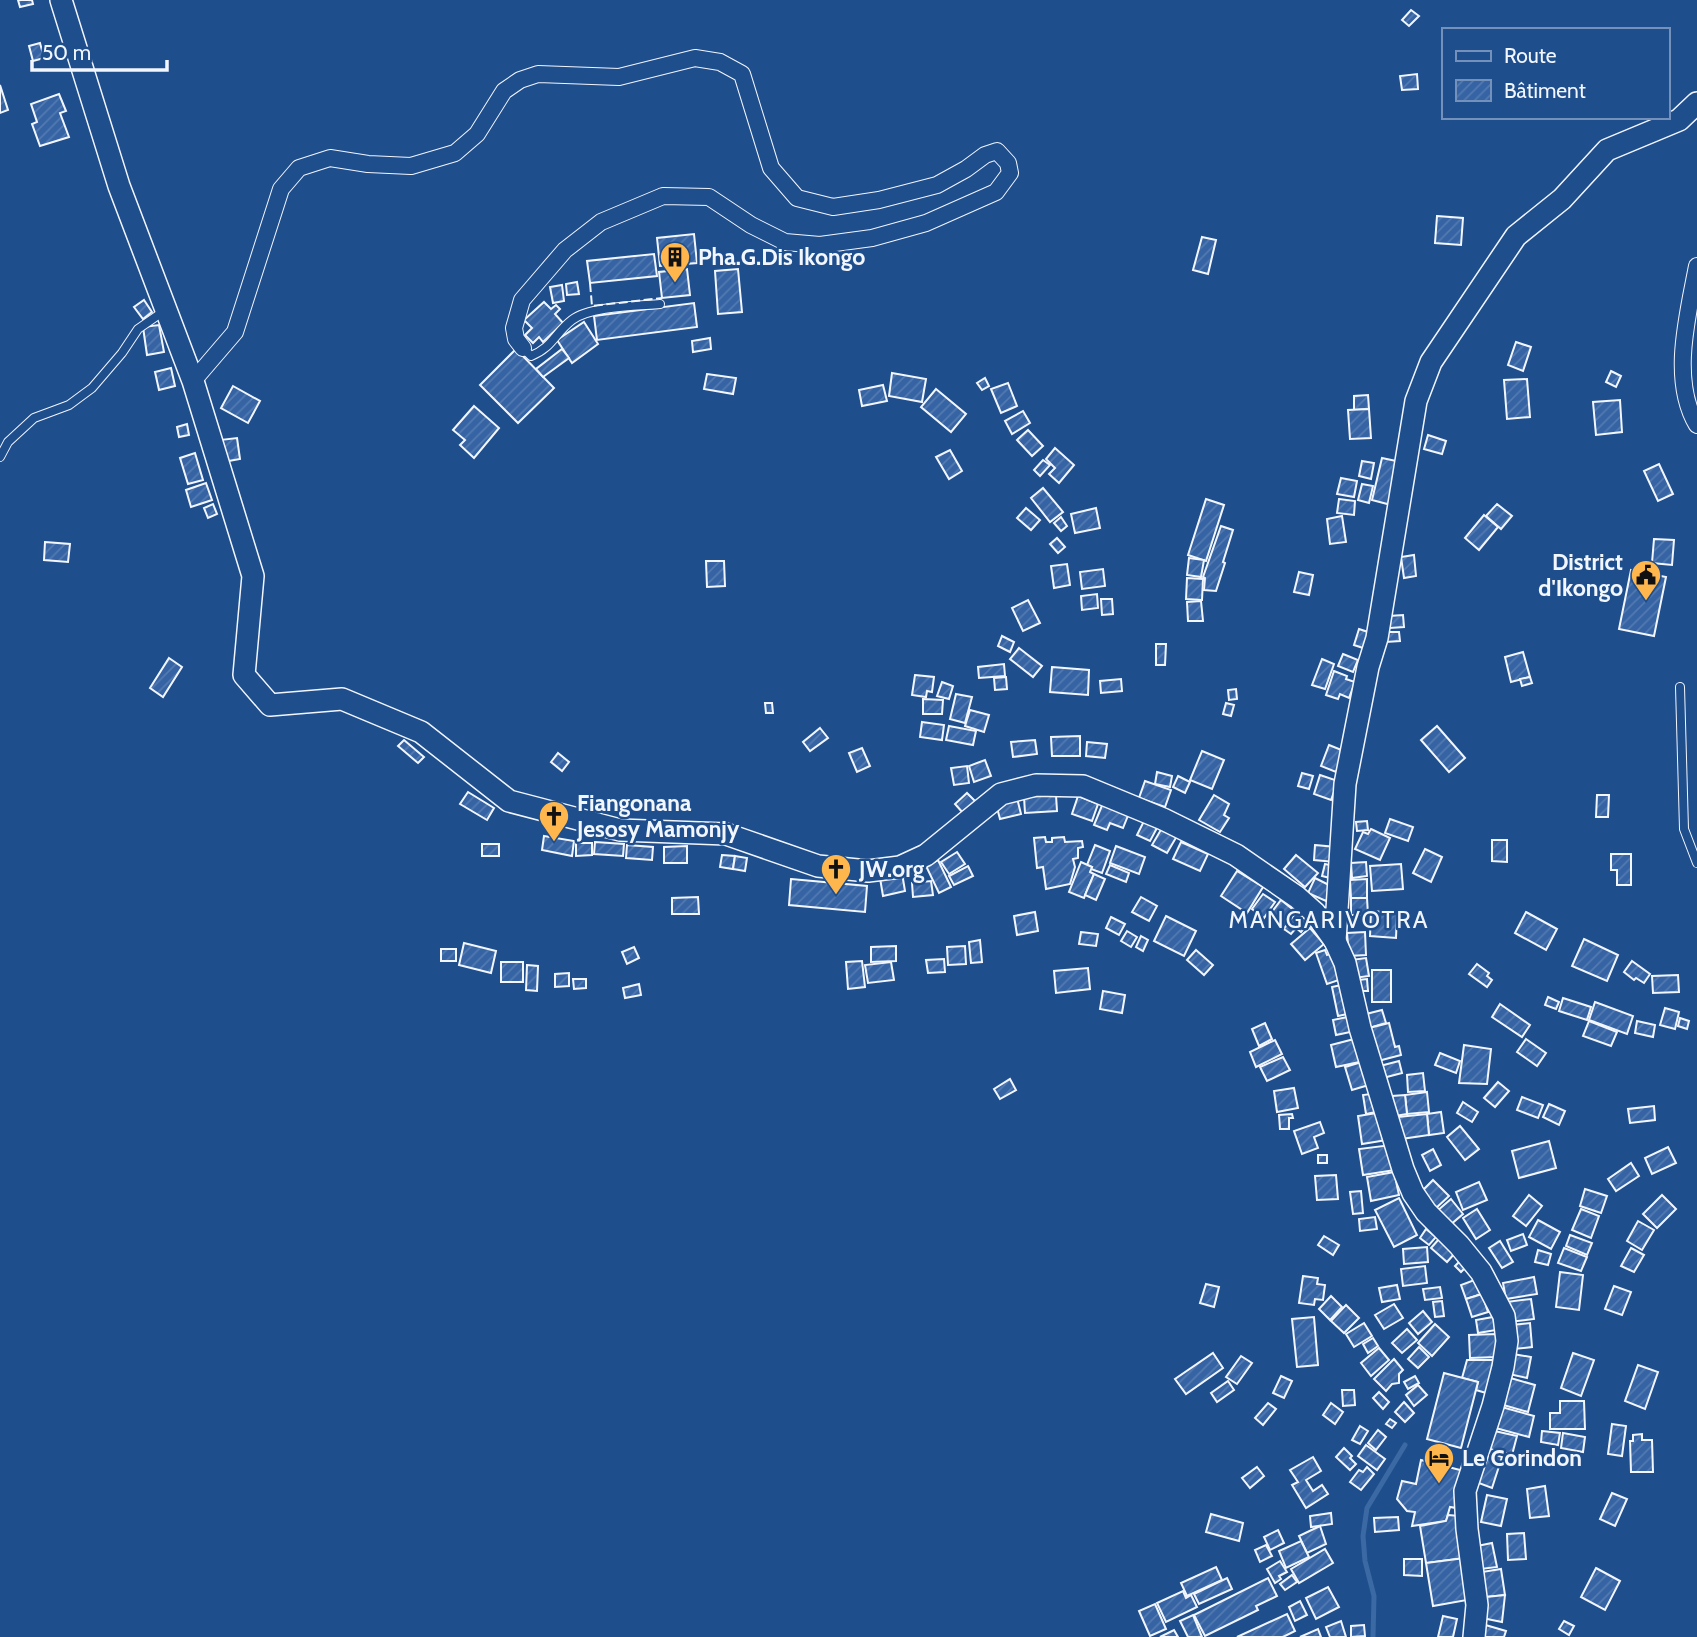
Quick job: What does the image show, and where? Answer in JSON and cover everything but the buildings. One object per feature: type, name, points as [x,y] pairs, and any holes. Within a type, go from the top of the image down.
[{"type":"street","points":[[61,0],[119,186],[193,382],[253,576],[244,675],[270,705],[342,699],[421,732],[509,802],[620,830],[726,834],[818,866],[868,872],[900,867],[926,855],[1001,794],[1036,785],[1083,786],[1163,818],[1236,856],[1297,897],[1315,913],[1335,941],[1345,963],[1360,1028],[1403,1169],[1413,1193],[1426,1212],[1481,1272],[1504,1316],[1507,1340],[1503,1367],[1465,1491],[1465,1518],[1477,1605],[1474,1637]]},
{"type":"street","points":[[193,382],[235,332],[281,189],[299,168],[330,158],[368,164],[411,166],[455,153],[477,134],[504,91],[520,80],[538,74],[619,77],[695,58],[720,62],[742,75],[771,168],[797,198],[833,207],[879,200],[937,185],[967,169],[985,155],[997,151],[1009,163],[1010,173],[996,192],[926,223],[872,238],[820,245],[785,242],[751,225],[709,197],[663,196],[601,222],[565,250],[522,300],[514,328],[516,339],[523,348]]},
{"type":"street","points":[[1335,941],[1345,784],[1368,667],[1377,638],[1416,401],[1430,362],[1516,236],[1562,199],[1607,150],[1679,120],[1697,103]]},
{"type":"street","points":[[1697,266],[1688,314],[1681,379],[1691,415],[1697,425]]},
{"type":"lane","points":[[523,348],[531,356],[544,351],[572,319],[587,312],[660,303]]},
{"type":"lane","points":[[0,457],[8,442],[34,418],[69,405],[92,388],[122,353],[138,329],[166,309]]},
{"type":"lane","points":[[1680,687],[1684,829],[1697,863]]},
{"type":"waterway","points":[[1373,1637],[1374,1596],[1365,1561],[1363,1536],[1367,1508],[1405,1445]]},
{"type":"fence","points":[[590,283],[592,306],[662,298]]},
{"type":"place","name":"Pha.G.Dis Ikongo","points":[[675,284]]},
{"type":"place","name":"District d'Ikongo","points":[[1646,602]]},
{"type":"place","name":"Fiangonana Jesosy Mamonjy","points":[[554,843]]},
{"type":"place","name":"JW.org","points":[[836,896]]},
{"type":"place","name":"Le Corindon","points":[[1439,1485]]},
{"type":"district","name":"MANGARIVOTRA","points":[[1329,920]]}]
